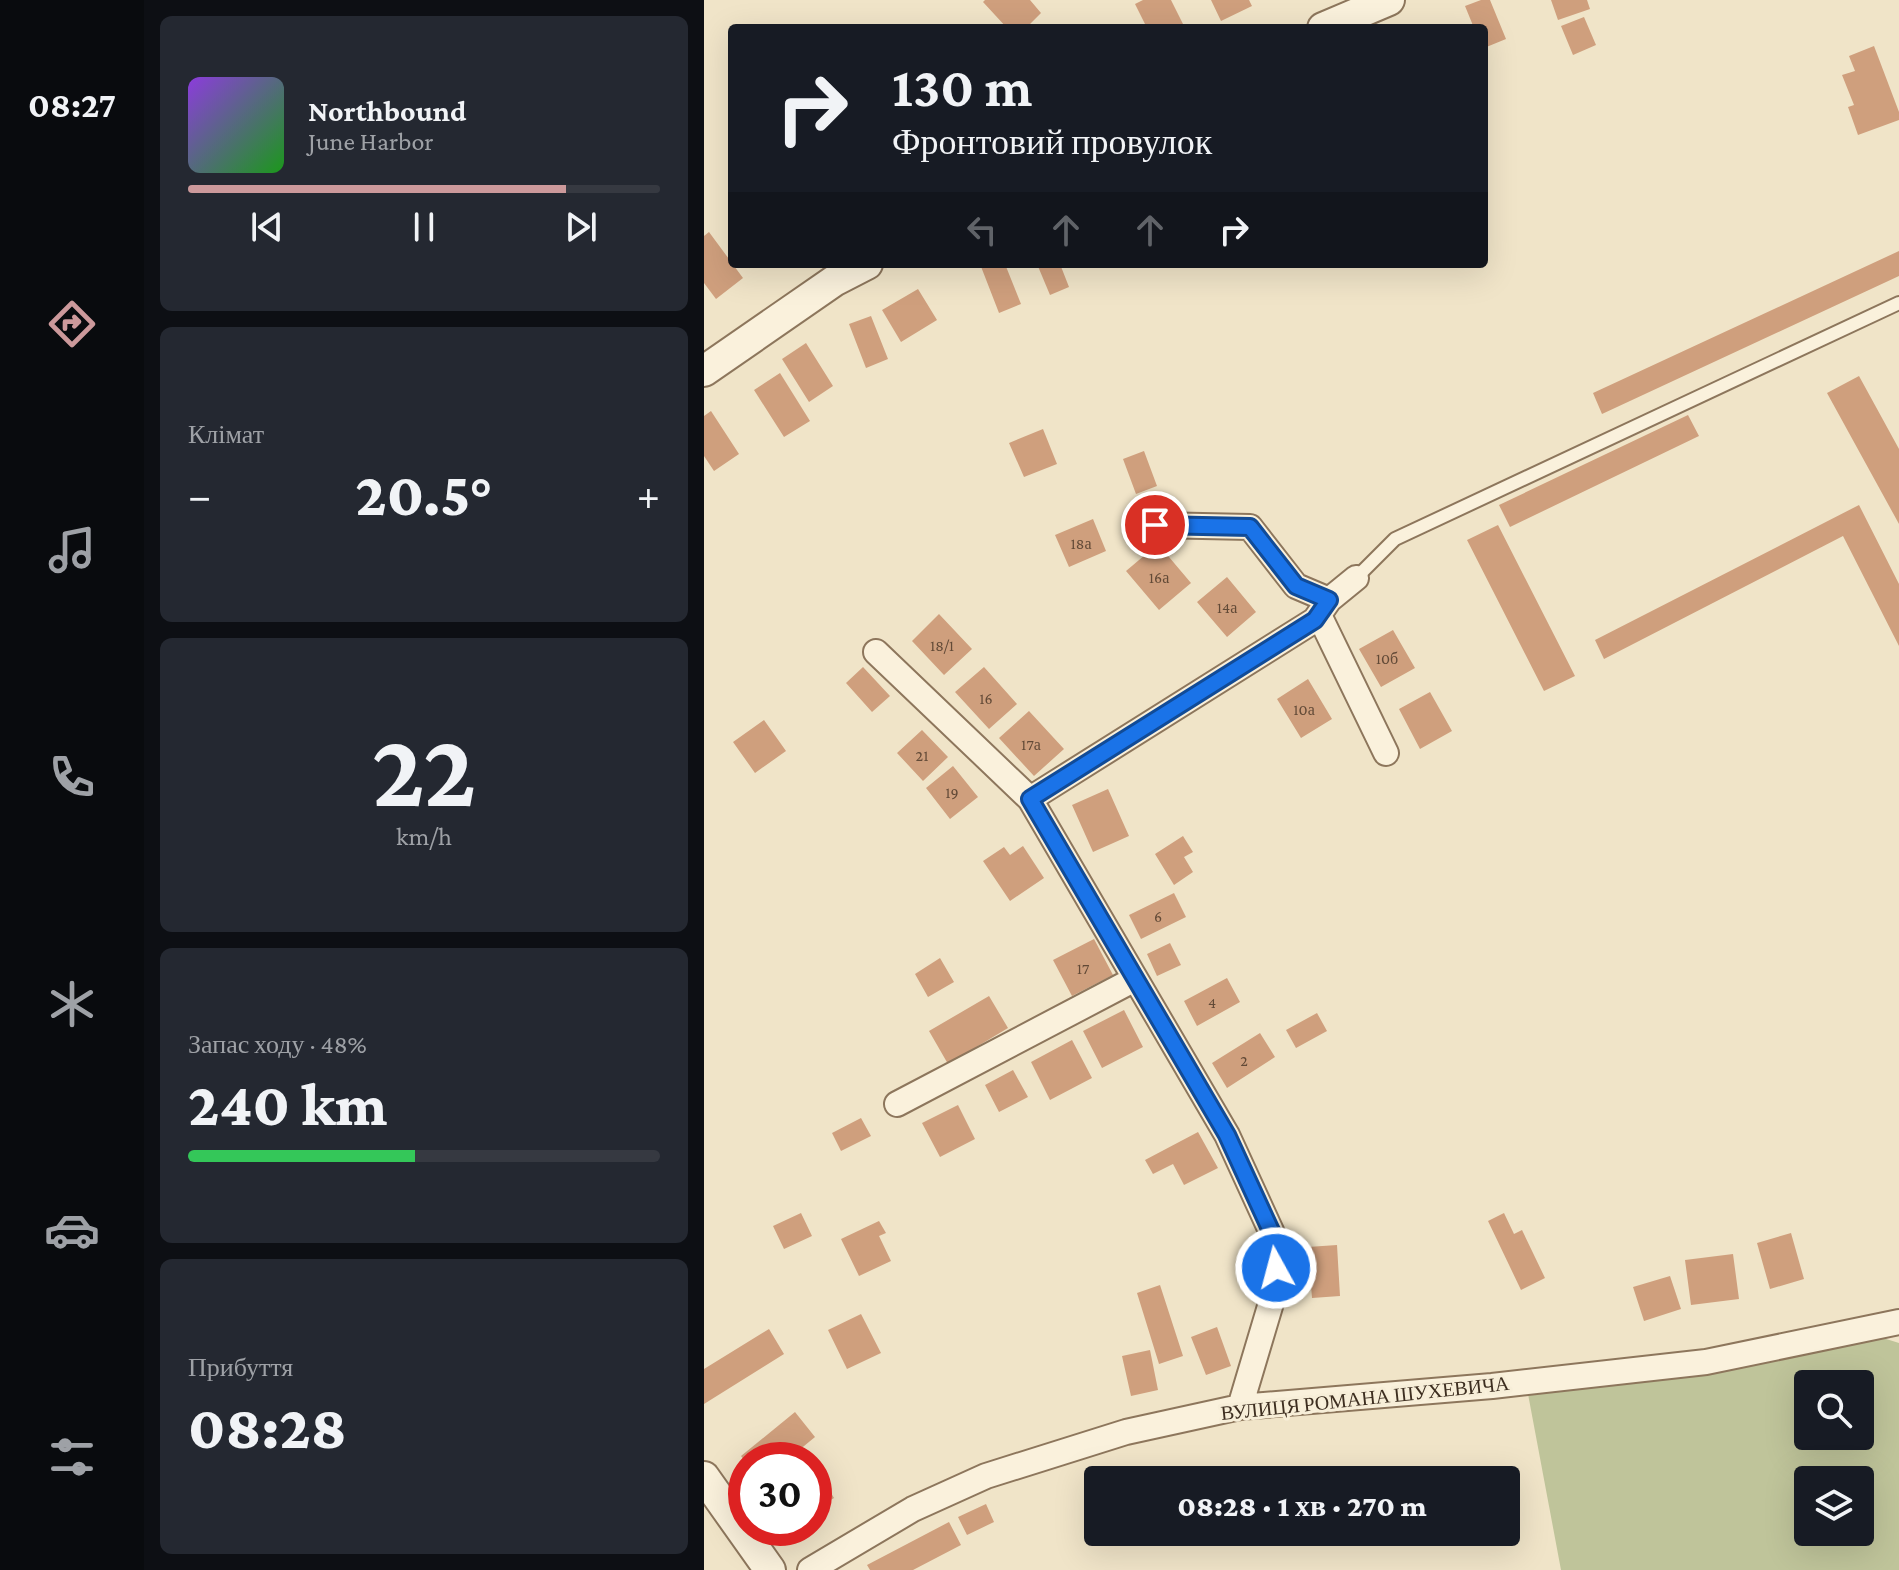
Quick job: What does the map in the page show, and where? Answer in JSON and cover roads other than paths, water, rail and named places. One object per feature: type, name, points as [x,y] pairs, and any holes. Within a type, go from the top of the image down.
[{"type":"street","points":[[1332,24],[1389,0]]},
{"type":"street","points":[[704,371],[834,281],[859,268]]},
{"type":"street","points":[[1155,525],[1250,527],[1296,586],[1324,608],[1386,753]]},
{"type":"street","points":[[1030,799],[1315,620],[1356,578]]},
{"type":"street","points":[[876,652],[1030,799],[1227,1135],[1277,1244],[1274,1293],[1240,1407]]},
{"type":"street","points":[[897,1104],[1135,979]]},
{"type":"street","name":"ВУЛИЦЯ РОМАНА ШУХЕВИЧА","points":[[810,1570],[913,1509],[986,1476],[1126,1432],[1240,1407],[1492,1386],[1706,1362],[1899,1322]]},
{"type":"street","points":[[704,1477],[770,1570]]},
{"type":"lane","points":[[1356,578],[1395,539],[1899,303]]}]
